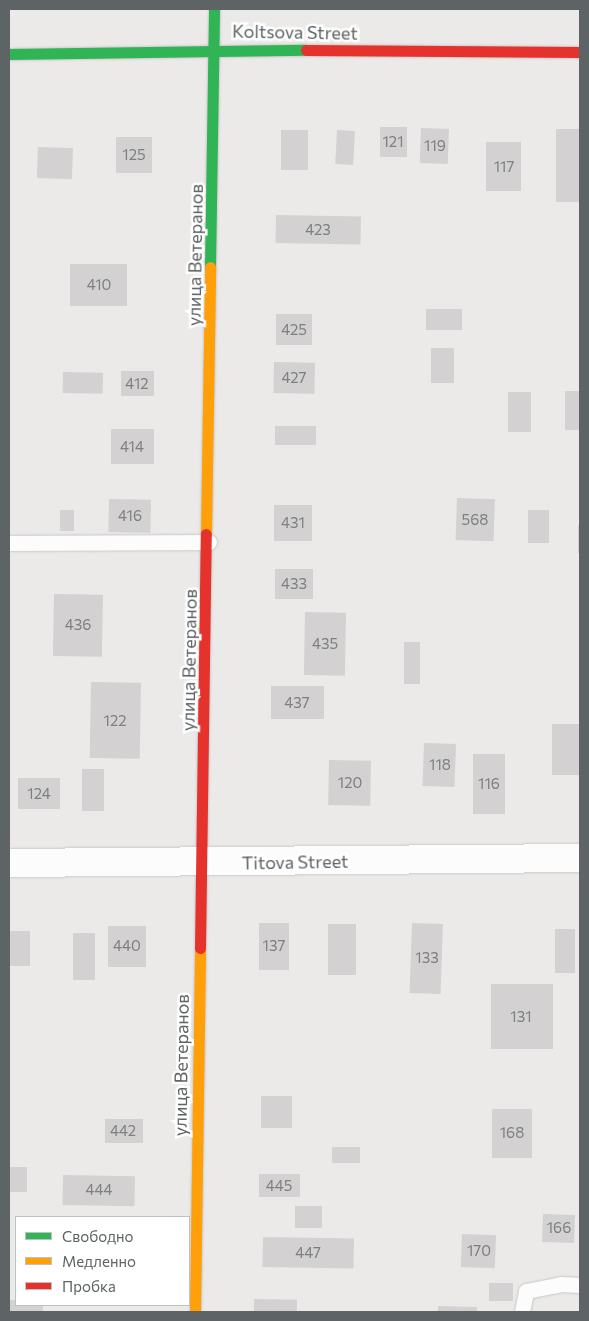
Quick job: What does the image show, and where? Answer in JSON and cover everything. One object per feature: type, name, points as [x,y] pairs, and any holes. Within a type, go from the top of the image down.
[{"type":"street","name":"улица Ветеранов","points":[[195,1312],[209,542],[214,9]]},
{"type":"street","name":"Koltsova Street","points":[[9,54],[214,49],[580,52]]},
{"type":"street","name":"Titova Street","points":[[9,863],[202,863],[580,858]]},
{"type":"lane","points":[[9,543],[209,542]]},
{"type":"lane","points":[[522,1312],[526,1291],[561,1284],[580,1284]]},
{"type":"building","points":[[380,127],[407,127],[407,157],[380,157]]},
{"type":"building","points":[[421,128],[449,129],[448,164],[420,163]]},
{"type":"building","points":[[556,129],[580,129],[580,202],[556,202]]},
{"type":"building","points":[[281,130],[308,130],[308,170],[281,170]]},
{"type":"building","points":[[337,130],[355,131],[353,165],[335,164]]},
{"type":"building","points":[[116,137],[152,137],[152,173],[116,173]]},
{"type":"building","points":[[486,142],[521,142],[521,191],[486,191]]},
{"type":"building","points":[[38,147],[73,148],[72,179],[37,178]]},
{"type":"building","points":[[276,215],[361,216],[360,244],[276,243]]},
{"type":"building","points":[[70,264],[127,264],[127,306],[70,306]]},
{"type":"building","points":[[426,309],[462,309],[462,330],[426,330]]},
{"type":"building","points":[[276,314],[312,314],[312,345],[276,345]]},
{"type":"building","points":[[431,348],[454,348],[454,383],[431,383]]},
{"type":"building","points":[[274,362],[315,363],[314,394],[273,393]]},
{"type":"building","points":[[121,371],[154,371],[154,396],[121,396]]},
{"type":"building","points":[[63,372],[103,373],[103,394],[63,393]]},
{"type":"building","points":[[565,391],[579,391],[579,430],[565,430]]},
{"type":"building","points":[[508,392],[531,392],[531,432],[508,432]]},
{"type":"building","points":[[275,426],[316,426],[316,445],[275,445]]},
{"type":"building","points":[[111,429],[154,429],[154,464],[111,464]]},
{"type":"building","points":[[457,498],[495,499],[494,541],[456,540]]},
{"type":"building","points":[[109,499],[151,500],[150,533],[108,532]]},
{"type":"building","points":[[274,505],[312,505],[312,541],[274,541]]},
{"type":"building","points":[[60,510],[74,510],[74,531],[60,531]]},
{"type":"building","points":[[528,510],[549,510],[549,543],[528,543]]},
{"type":"building","points":[[578,525],[580,525],[580,553],[578,553]]},
{"type":"building","points":[[275,569],[313,569],[313,599],[275,599]]},
{"type":"building","points":[[54,594],[103,595],[102,657],[53,656]]},
{"type":"building","points":[[305,612],[346,613],[345,676],[304,675]]},
{"type":"building","points":[[404,642],[420,642],[420,684],[404,684]]},
{"type":"building","points":[[91,682],[141,683],[140,759],[90,758]]},
{"type":"building","points":[[271,686],[324,686],[324,719],[271,719]]},
{"type":"building","points":[[552,724],[580,724],[580,775],[552,775]]},
{"type":"building","points":[[424,743],[456,744],[454,787],[422,786]]},
{"type":"building","points":[[473,754],[505,754],[505,814],[473,814]]},
{"type":"building","points":[[329,760],[371,761],[370,806],[328,805]]},
{"type":"building","points":[[82,769],[104,769],[104,811],[82,811]]},
{"type":"building","points":[[18,778],[60,778],[60,809],[18,809]]},
{"type":"building","points":[[259,923],[289,923],[289,970],[259,970]]},
{"type":"building","points":[[412,923],[443,924],[441,994],[410,993]]},
{"type":"building","points":[[328,924],[356,924],[356,975],[328,975]]},
{"type":"building","points":[[108,926],[146,926],[146,967],[108,967]]},
{"type":"building","points":[[555,929],[575,929],[575,973],[555,973]]},
{"type":"building","points":[[9,931],[30,931],[30,966],[9,966]]},
{"type":"building","points":[[73,933],[95,933],[95,980],[73,980]]},
{"type":"building","points":[[491,984],[553,984],[553,1049],[491,1049]]},
{"type":"building","points":[[261,1096],[292,1096],[292,1128],[261,1128]]},
{"type":"building","points":[[492,1109],[532,1109],[532,1158],[492,1158]]},
{"type":"building","points":[[105,1119],[143,1119],[143,1143],[105,1143]]},
{"type":"building","points":[[332,1147],[360,1147],[360,1163],[332,1163]]},
{"type":"building","points":[[9,1167],[27,1167],[27,1192],[9,1192]]},
{"type":"building","points":[[259,1174],[300,1174],[300,1197],[259,1197]]},
{"type":"building","points":[[63,1175],[135,1176],[134,1206],[62,1205]]},
{"type":"building","points":[[295,1206],[322,1206],[322,1228],[295,1228]]},
{"type":"building","points":[[543,1214],[575,1215],[574,1243],[542,1242]]},
{"type":"building","points":[[462,1234],[496,1235],[495,1268],[461,1267]]},
{"type":"building","points":[[263,1237],[354,1239],[353,1269],[262,1267]]},
{"type":"building","points":[[489,1283],[513,1283],[513,1301],[489,1301]]},
{"type":"building","points":[[254,1299],[297,1300],[297,1312],[254,1312]]},
{"type":"building","points":[[9,1300],[15,1300],[15,1306],[43,1306],[43,1312],[9,1312]]},
{"type":"building","points":[[438,1306],[477,1307],[477,1312],[438,1312]]},
{"type":"traffic: fast","points":[[210,267],[214,9]]},
{"type":"traffic: fast","points":[[9,54],[306,50]]},
{"type":"traffic: slow","points":[[206,534],[210,267]]},
{"type":"traffic: slow","points":[[195,1312],[200,948]]},
{"type":"traffic: jam","points":[[306,50],[580,52]]},
{"type":"traffic: jam","points":[[200,948],[206,534]]}]
